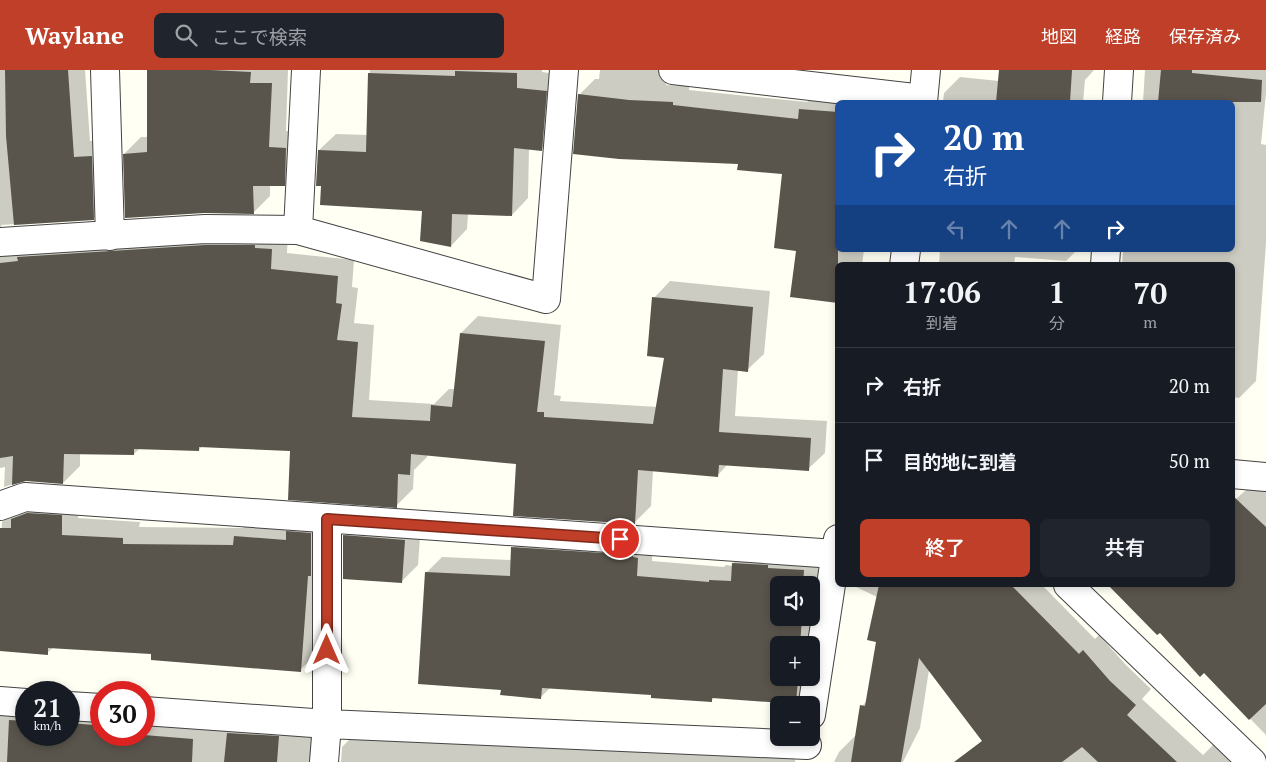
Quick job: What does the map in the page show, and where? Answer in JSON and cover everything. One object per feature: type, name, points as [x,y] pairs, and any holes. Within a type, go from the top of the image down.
[{"type":"street","points":[[104,70],[110,236]]},
{"type":"street","points":[[298,230],[306,70]]},
{"type":"street","points":[[0,242],[205,229],[298,230],[546,300],[564,70]]},
{"type":"street","points":[[673,70],[915,100]]},
{"type":"street","points":[[923,100],[926,70]]},
{"type":"street","points":[[1117,100],[1119,70]]},
{"type":"street","points":[[1235,474],[1266,477]]},
{"type":"street","points":[[0,506],[25,497],[327,519],[835,546]]},
{"type":"street","points":[[324,762],[327,724],[327,519]]},
{"type":"street","points":[[814,696],[835,553]]},
{"type":"street","points":[[1070,587],[1252,762]]},
{"type":"street","points":[[0,701],[15,702]]},
{"type":"street","points":[[155,712],[327,724],[806,748]]},
{"type":"building","points":[[5,70],[68,70],[74,157],[92,156],[94,220],[14,225],[6,136]]},
{"type":"building","points":[[147,70],[251,72],[250,83],[272,83],[269,147],[286,148],[285,186],[253,186],[254,214],[204,213],[125,218],[123,154],[147,152]]},
{"type":"building","points":[[999,70],[1072,70],[1070,100],[996,100]]},
{"type":"building","points":[[1161,70],[1192,70],[1192,73],[1262,80],[1261,102],[1158,100]]},
{"type":"building","points":[[455,71],[517,73],[517,88],[547,91],[542,151],[514,148],[512,216],[452,214],[451,247],[420,241],[422,211],[320,205],[321,186],[316,186],[318,150],[366,152],[368,73],[455,76]]},
{"type":"building","points":[[578,94],[629,100],[673,102],[673,105],[798,119],[799,109],[835,112],[835,252],[838,252],[838,262],[835,262],[835,303],[790,297],[796,251],[774,248],[782,174],[737,170],[738,164],[619,159],[573,154]]},
{"type":"building","points":[[205,245],[255,245],[255,248],[272,249],[271,269],[338,276],[336,303],[342,304],[337,340],[358,342],[352,417],[430,421],[431,405],[452,407],[460,333],[545,341],[537,412],[544,412],[544,417],[653,424],[664,358],[647,356],[652,297],[753,307],[748,372],[723,369],[719,432],[811,438],[809,471],[719,465],[718,477],[638,470],[635,524],[513,516],[516,464],[411,454],[410,475],[398,474],[397,508],[288,500],[290,451],[199,447],[199,451],[134,449],[134,455],[64,454],[63,484],[26,481],[12,485],[13,456],[0,458],[0,263],[18,261],[17,257]]},
{"type":"building","points":[[1235,498],[1266,527],[1266,704],[1249,720],[1204,673],[1200,677],[1160,633],[1157,635],[1110,587],[1235,587]]},
{"type":"building","points":[[27,513],[62,515],[62,535],[123,538],[123,544],[233,545],[234,536],[286,540],[286,531],[311,533],[311,576],[308,576],[301,672],[151,660],[151,654],[48,648],[48,655],[0,651],[0,528],[11,528],[11,519]]},
{"type":"building","points":[[343,535],[405,540],[402,583],[343,579]]},
{"type":"building","points":[[511,547],[633,555],[633,557],[638,558],[637,576],[709,582],[709,580],[731,581],[732,563],[804,570],[804,576],[770,576],[770,626],[801,626],[801,636],[770,636],[770,686],[797,686],[797,696],[770,696],[770,702],[712,698],[712,702],[651,698],[651,695],[542,688],[541,699],[500,695],[501,690],[418,684],[425,572],[510,576]]},
{"type":"building","points":[[879,587],[1013,587],[1079,654],[1083,650],[1110,681],[1136,705],[1127,715],[1177,762],[1098,762],[1082,747],[1062,762],[954,762],[982,741],[919,658],[901,762],[851,762],[860,705],[865,706],[876,642],[867,640]]},
{"type":"building","points":[[9,720],[15,720],[15,746],[80,746],[80,724],[90,725],[90,746],[155,746],[155,736],[193,739],[192,762],[7,762]]},
{"type":"building","points":[[227,733],[279,736],[277,762],[224,762]]},
{"type":"route","points":[[327,650],[327,519],[620,539]]}]
